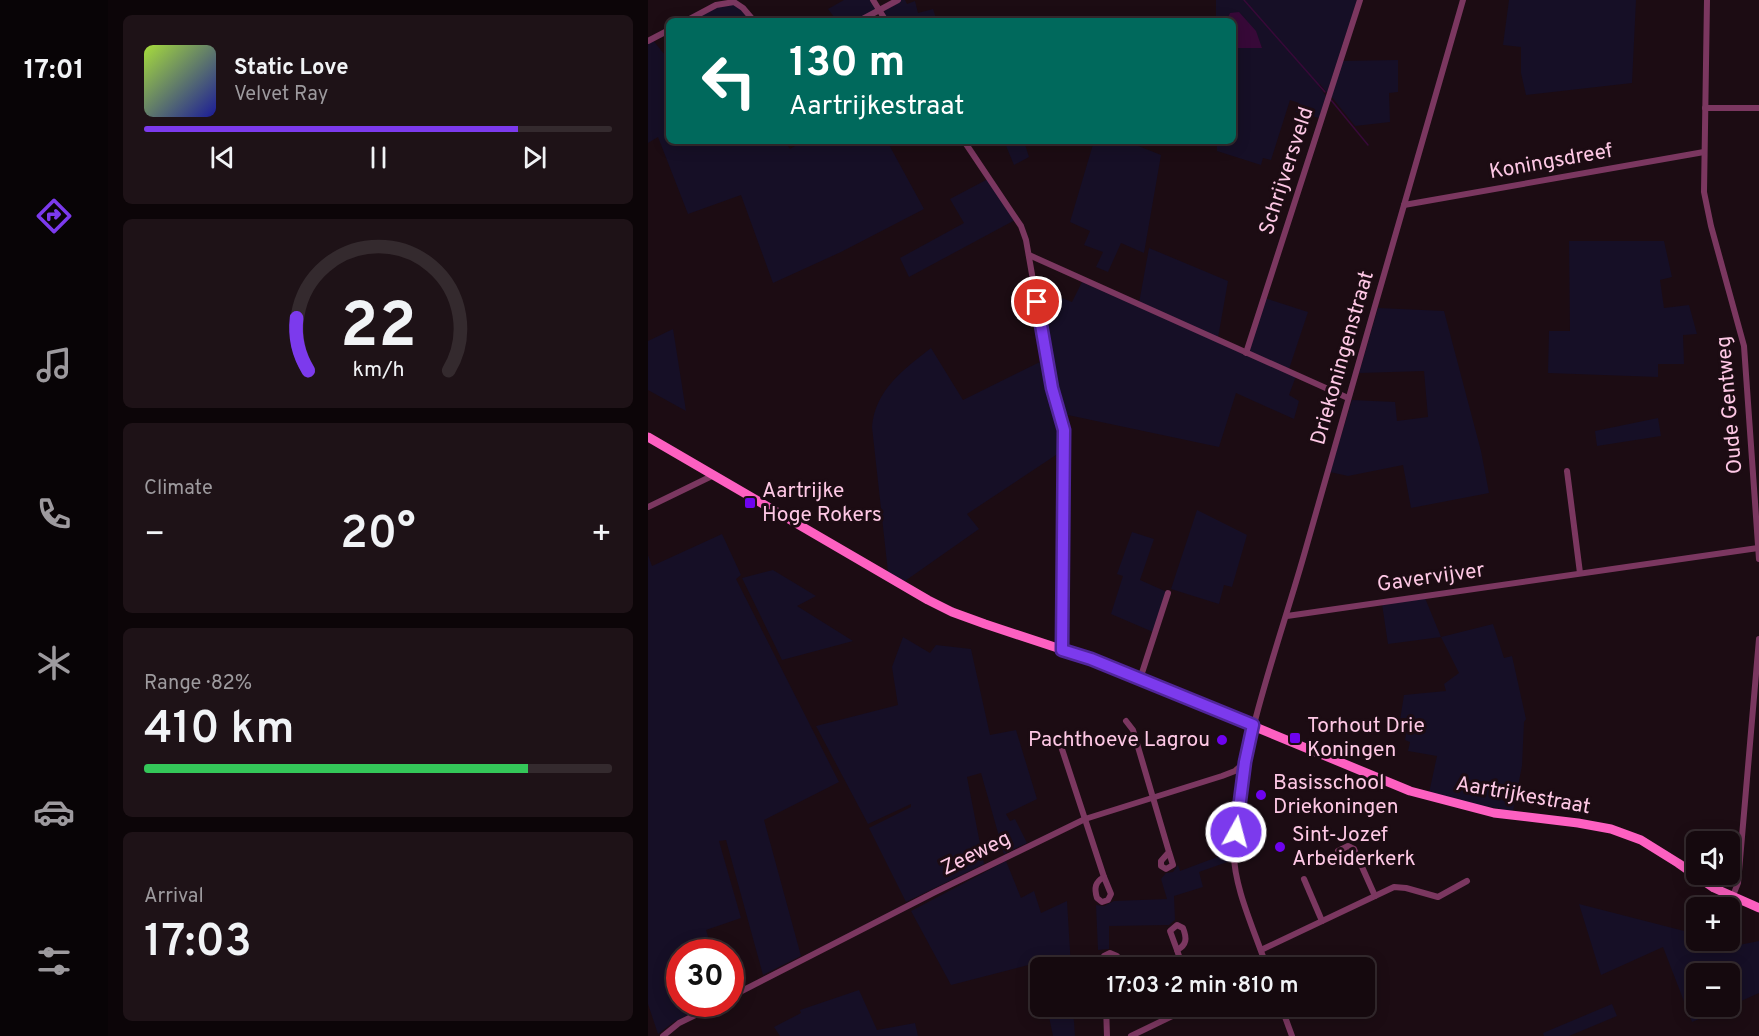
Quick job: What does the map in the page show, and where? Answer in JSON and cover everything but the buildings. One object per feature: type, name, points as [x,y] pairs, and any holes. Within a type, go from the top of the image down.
[{"type":"street","points":[[873,0],[884,18]]},
{"type":"street","points":[[865,18],[897,0]]},
{"type":"street","name":"Schrijversveld","points":[[1246,353],[1360,0]]},
{"type":"street","name":"Driekoningenstraat","points":[[1263,957],[1235,872],[1236,822],[1245,762],[1253,725],[1287,616],[1463,0]]},
{"type":"street","name":"Oude Gentweg","points":[[1707,0],[1704,192],[1708,216],[1743,346],[1759,559]]},
{"type":"street","points":[[692,18],[716,5],[734,2],[751,18]]},
{"type":"street","points":[[648,41],[666,32]]},
{"type":"street","points":[[1705,108],[1759,108]]},
{"type":"street","points":[[966,144],[1019,222],[1026,240],[1052,388],[1064,430],[1062,650]]},
{"type":"street","name":"Koningsdreef","points":[[1404,206],[1704,152]]},
{"type":"street","points":[[1029,255],[1348,398]]},
{"type":"street","name":"Aartrijkestraat","points":[[648,437],[952,612],[1091,659],[1410,791],[1494,813],[1578,823],[1641,840],[1730,897]]},
{"type":"street","points":[[1568,471],[1580,573]]},
{"type":"street","points":[[648,507],[714,476]]},
{"type":"street","name":"Gavervijver","points":[[1287,616],[1758,548]]},
{"type":"street","points":[[1140,679],[1168,593]]},
{"type":"street","points":[[1733,897],[1736,891],[1739,872],[1759,639]]},
{"type":"street","points":[[1126,721],[1133,730],[1169,852]]},
{"type":"street","points":[[1059,740],[1104,877]]},
{"type":"street","name":"Zeeweg","points":[[744,990],[935,892],[1085,819],[1235,771],[1245,762]]},
{"type":"street","points":[[1338,851],[1348,846],[1354,849],[1375,896]]},
{"type":"street","points":[[1304,879],[1322,921]]},
{"type":"street","points":[[1261,950],[1394,887],[1438,897],[1467,881]]},
{"type":"street","name":"Aartrijkestraat","points":[[1740,901],[1759,908]]},
{"type":"street","points":[[1177,950],[1179,957]]},
{"type":"street","points":[[1104,957],[1110,953],[1116,957]]},
{"type":"street","points":[[663,1036],[679,1023],[691,1017]]},
{"type":"street","points":[[1106,1017],[1107,1036]]},
{"type":"street","points":[[1131,1036],[1170,1017]]},
{"type":"street","points":[[1285,1017],[1292,1036]]},
{"type":"shaded area","points":[[844,0],[873,0],[879,10],[864,18],[835,18],[828,9]]},
{"type":"shaded area","points":[[901,0],[905,0],[907,4],[915,1],[918,13],[933,9],[936,18],[886,18],[885,9]]},
{"type":"shaded area","points":[[1216,0],[1357,0],[1327,93],[1320,84],[1318,85],[1326,96],[1319,118],[1296,112],[1299,103],[1290,100],[1271,160],[1263,158],[1261,165],[1217,151],[1217,144],[1236,144],[1236,48],[1262,47],[1230,13],[1228,18],[1216,18]]},
{"type":"shaded area","points":[[1509,0],[1636,0],[1632,83],[1526,95],[1521,73],[1521,47],[1503,45]]},
{"type":"shaded area","points":[[734,2],[751,18],[692,18],[716,5]]},
{"type":"shaded area","points":[[1239,12],[1256,31],[1262,48],[1236,48],[1236,18],[1228,18],[1230,13]]},
{"type":"shaded area","points":[[652,39],[666,56],[666,144],[787,144],[790,149],[798,144],[889,144],[924,209],[841,252],[773,283],[741,195],[688,214],[658,137],[648,143],[648,41]]},
{"type":"shaded area","points":[[1398,60],[1398,92],[1389,93],[1390,122],[1355,126],[1331,96],[1342,61]]},
{"type":"shaded area","points":[[1005,144],[1025,144],[1029,157],[1014,165]]},
{"type":"shaded area","points":[[1093,144],[1134,144],[1161,155],[1144,253],[1121,243],[1108,272],[1096,267],[1103,252],[1084,245],[1090,231],[1070,222]]},
{"type":"shaded area","points":[[988,179],[1015,220],[909,277],[900,258],[964,223],[950,199]]},
{"type":"shaded area","points":[[1569,241],[1664,241],[1672,277],[1660,280],[1664,308],[1689,305],[1697,334],[1683,335],[1684,364],[1658,364],[1658,377],[1548,373],[1549,331],[1570,331]]},
{"type":"shaded area","points":[[1149,248],[1228,281],[1218,338],[1139,303]]},
{"type":"shaded area","points":[[1082,282],[1296,376],[1289,395],[1299,401],[1294,419],[1236,393],[1219,447],[1063,414],[1056,397],[1038,299],[1057,296],[1072,302]]},
{"type":"shaded area","points":[[1265,298],[1308,312],[1289,369],[1248,351]]},
{"type":"shaded area","points":[[1378,308],[1444,311],[1481,451],[1489,493],[1411,508],[1403,465],[1348,476],[1330,472],[1352,400],[1395,402],[1397,421],[1428,417],[1424,371],[1359,373]]},
{"type":"shaded area","points":[[673,329],[686,411],[648,390],[648,341]]},
{"type":"shaded area","points":[[931,348],[963,400],[1044,360],[1049,393],[1061,428],[1062,451],[967,514],[979,529],[905,581],[888,572],[872,427],[874,414],[885,391],[901,372]]},
{"type":"shaded area","points":[[1658,418],[1661,436],[1597,446],[1595,431]]},
{"type":"shaded area","points":[[1197,510],[1247,535],[1232,587],[1224,585],[1219,604],[1171,589]]},
{"type":"shaded area","points":[[1132,532],[1154,539],[1140,580],[1167,592],[1153,632],[1111,614],[1123,576],[1117,574]]},
{"type":"shaded area","points":[[722,534],[741,575],[736,579],[839,782],[764,820],[801,956],[763,975],[726,840],[719,841],[741,918],[706,930],[709,939],[666,939],[666,1017],[684,1017],[658,1034],[648,1004],[648,555],[652,566]]},
{"type":"shaded area","points":[[773,570],[816,596],[797,606],[853,641],[782,660],[742,578]]},
{"type":"shaded area","points":[[1425,598],[1441,637],[1388,644],[1382,604]]},
{"type":"shaded area","points":[[1493,624],[1504,658],[1512,656],[1526,719],[1522,766],[1513,811],[1448,800],[1429,793],[1437,756],[1408,751],[1410,742],[1405,740],[1408,721],[1400,720],[1404,695],[1446,691],[1444,684],[1459,673],[1441,637]]},
{"type":"shaded area","points":[[903,637],[930,653],[936,645],[971,649],[990,735],[1016,730],[1037,799],[1006,814],[1010,821],[1015,819],[1027,843],[1004,854],[981,773],[967,777],[984,864],[906,902],[869,828],[911,807],[911,804],[868,824],[816,726],[898,705],[892,667]]},
{"type":"shaded area","points":[[1228,853],[1230,861],[1199,872],[1203,887],[1174,896],[1175,920],[1169,925],[1109,926],[1109,949],[1098,950],[1096,905],[1104,906],[1114,901],[1167,899],[1161,879],[1166,873],[1173,872],[1178,865],[1180,871]]},
{"type":"shaded area","points":[[1006,861],[1021,898],[1034,891],[1041,913],[1067,901],[1070,957],[1030,957],[1030,965],[951,985],[911,911]]},
{"type":"shaded area","points":[[1579,904],[1686,931],[1686,951],[1740,951],[1740,945],[1759,941],[1759,993],[1740,1002],[1740,963],[1686,963],[1686,1006],[1663,947],[1601,975]]},
{"type":"shaded area","points":[[859,990],[877,1030],[915,1023],[918,1036],[780,1036],[774,1027],[801,1013],[800,1010]]},
{"type":"shaded area","points":[[1612,1004],[1617,1016],[1569,1036],[1544,1036],[1543,1033]]},
{"type":"shaded area","points":[[1049,1017],[1074,1017],[1075,1036],[1053,1036]]},
{"type":"shaded area","points":[[1690,1017],[1704,1017],[1692,1022]]},
{"type":"waterway","points":[[1244,0],[1325,92]]},
{"type":"waterway","points":[[1331,100],[1368,145]]},
{"type":"place","name":"Aartrijke Hoge Rokers","points":[[750,503]]},
{"type":"place","name":"Torhout Drie Koningen","points":[[1295,738]]},
{"type":"place","name":"Pachthoeve Lagrou","points":[[1222,740]]},
{"type":"place","name":"Basisschool Driekoningen","points":[[1261,795]]},
{"type":"place","name":"Sint-Jozef Arbeiderkerk","points":[[1280,847]]},
{"type":"route","points":[[1037,302],[1052,388],[1064,430],[1062,650],[1091,659],[1253,725],[1245,762],[1236,832]]}]
